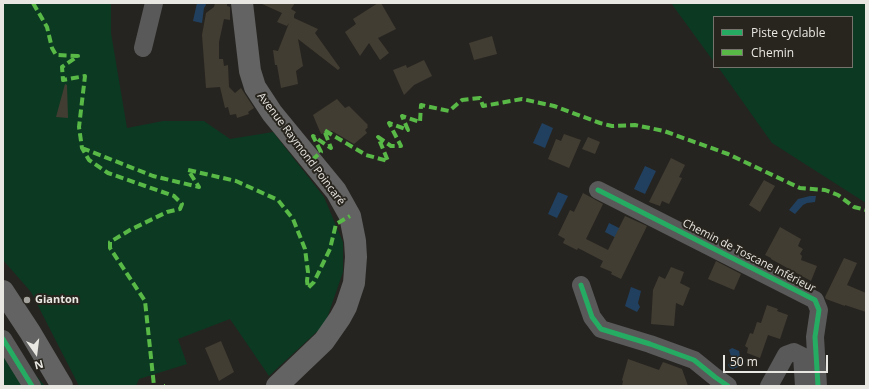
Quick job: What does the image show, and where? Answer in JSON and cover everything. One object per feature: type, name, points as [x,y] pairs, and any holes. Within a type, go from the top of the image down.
[{"type":"main road","name":"Avenue Raymond Poincaré","points":[[244,4],[250,71],[255,87],[272,113],[312,160],[344,203],[350,216],[355,241],[356,257],[354,284],[348,302],[340,318],[324,341],[277,386]]},
{"type":"main road","points":[[3,291],[30,332],[62,386]]},
{"type":"street","points":[[142,48],[154,3]]},
{"type":"street","name":"Chemin de Toscane Inférieur","points":[[598,190],[815,300],[819,310],[815,337],[818,386]]},
{"type":"street","points":[[581,285],[592,317],[601,330],[650,344],[694,360],[728,386]]},
{"type":"street","points":[[3,339],[32,386]]},
{"type":"street","points":[[769,386],[786,355],[794,352],[802,356],[804,386]]},
{"type":"green space","points":[[3,3],[111,3],[111,33],[127,128],[163,121],[204,121],[230,139],[273,132],[324,197],[343,242],[343,272],[325,324],[269,376],[230,319],[178,339],[187,364],[139,379],[136,386],[79,386],[31,292],[3,260]]},
{"type":"green space","points":[[671,3],[866,3],[866,203],[772,143],[719,68],[853,68],[853,16],[713,16],[713,61]]},
{"type":"green space","points":[[3,337],[45,386],[3,386]]},
{"type":"water","points":[[197,3],[205,3],[206,5],[204,8],[202,23],[193,21]]},
{"type":"water","points":[[542,123],[553,128],[545,148],[533,143]]},
{"type":"water","points":[[645,166],[656,171],[645,194],[634,189]]},
{"type":"water","points":[[558,192],[568,196],[557,218],[548,214]]},
{"type":"water","points":[[816,196],[815,202],[803,205],[795,214],[789,210],[798,199]]},
{"type":"water","points":[[609,223],[627,232],[622,241],[605,232]]},
{"type":"water","points":[[631,287],[641,291],[638,303],[640,307],[637,312],[625,306]]},
{"type":"water","points":[[732,348],[739,351],[741,362],[738,367],[733,369],[728,365],[732,359],[729,350]]},
{"type":"building","points":[[215,3],[227,3],[227,6],[230,7],[230,20],[224,19],[219,42],[219,59],[223,59],[224,66],[228,65],[229,87],[235,93],[241,88],[254,108],[248,112],[249,114],[237,118],[236,114],[230,115],[228,107],[225,108],[220,87],[206,88],[202,35],[206,13],[214,7]]},
{"type":"building","points":[[260,3],[295,3],[291,9],[296,12],[294,18],[318,29],[315,33],[340,68],[338,70],[298,39],[303,66],[296,71],[298,84],[281,88],[273,50],[278,51],[289,23],[287,26],[277,22],[282,13]]},
{"type":"building","points":[[378,3],[381,3],[396,29],[378,38],[389,53],[380,60],[369,43],[360,56],[345,32],[356,24],[353,19]]},
{"type":"building","points":[[492,36],[497,54],[474,60],[469,43]]},
{"type":"building","points":[[424,60],[432,76],[414,85],[404,95],[393,70],[406,65],[407,68]]},
{"type":"building","points":[[65,84],[67,85],[68,118],[56,117]]},
{"type":"building","points":[[337,99],[345,108],[349,106],[368,125],[365,130],[367,133],[354,144],[332,131],[321,134],[313,115]]},
{"type":"building","points":[[564,134],[581,140],[569,168],[548,159],[556,139],[561,141]]},
{"type":"building","points":[[588,137],[600,142],[595,154],[582,149]]},
{"type":"building","points":[[671,158],[685,165],[679,177],[682,178],[669,204],[662,201],[660,206],[649,202]]},
{"type":"building","points":[[764,180],[775,186],[760,212],[749,205]]},
{"type":"building","points":[[583,193],[603,204],[586,239],[608,250],[625,216],[647,226],[621,279],[611,274],[612,272],[600,267],[603,261],[578,248],[577,250],[563,243],[565,239],[558,235],[570,210],[574,212]]},
{"type":"building","points":[[780,227],[801,239],[798,246],[803,249],[800,254],[802,256],[801,260],[817,266],[811,281],[765,255]]},
{"type":"building","points":[[844,258],[857,263],[847,285],[866,293],[866,312],[845,306],[826,299],[825,297]]},
{"type":"building","points":[[716,261],[741,274],[734,290],[708,279]]},
{"type":"building","points":[[671,267],[684,272],[680,283],[690,288],[683,306],[676,303],[674,326],[651,324],[653,290],[659,276],[665,279]]},
{"type":"building","points":[[767,305],[788,315],[780,339],[768,335],[760,358],[747,353],[748,348],[745,346],[750,333],[753,334],[757,322],[761,323]]},
{"type":"building","points":[[221,341],[234,372],[219,381],[205,348]]},
{"type":"building","points":[[628,359],[659,370],[663,362],[682,369],[688,386],[622,386],[622,380]]},
{"type":"marked path","points":[[33,3],[47,27],[52,48],[56,55],[78,56],[62,67],[63,80],[85,76],[79,127],[82,148],[89,160],[108,173],[174,196],[182,204],[180,209],[167,212],[130,230],[110,242],[110,248],[145,301],[154,386]]},
{"type":"marked path","points":[[312,160],[321,152],[313,136],[331,148],[324,130],[366,155],[388,161],[378,137],[391,146],[401,146],[389,123],[408,130],[402,116],[420,122],[421,105],[449,111],[462,100],[480,98],[483,106],[522,99],[554,106],[612,126],[635,125],[664,131],[728,154],[800,188],[825,190],[838,195],[854,207],[866,210]]},
{"type":"marked path","points":[[82,148],[153,176],[199,187],[188,170],[236,181],[278,200],[293,219],[305,249],[308,272],[308,288],[314,282],[330,249],[336,224],[350,216]]},
{"type":"cycle path","points":[[598,190],[815,300],[819,310],[815,337],[818,386]]},
{"type":"cycle path","points":[[581,285],[592,317],[601,329],[650,344],[694,360],[728,386]]},
{"type":"cycle path","points":[[3,339],[32,386]]},
{"type":"place","name":"Gianton","points":[[27,300]]}]
